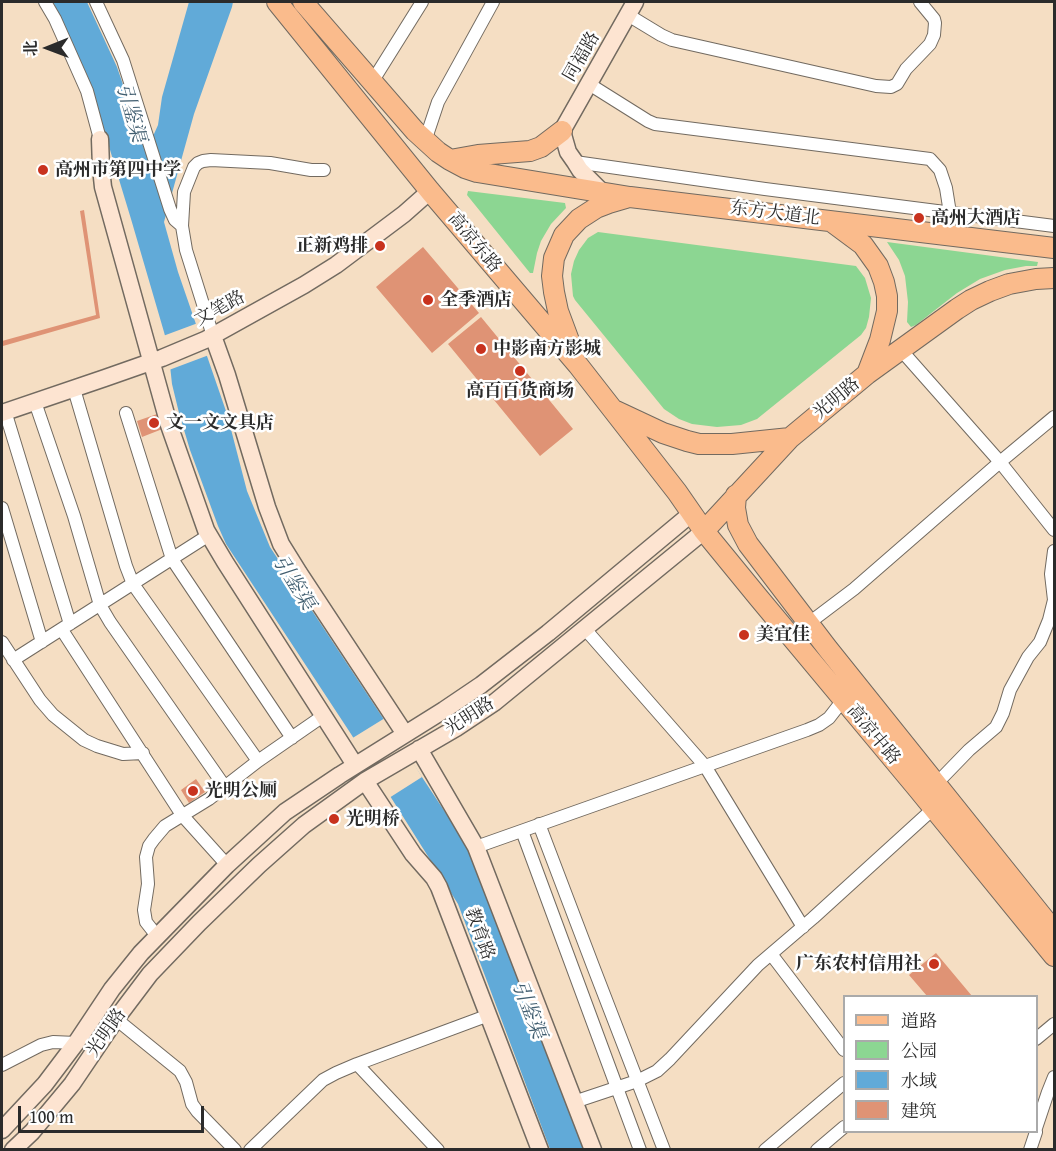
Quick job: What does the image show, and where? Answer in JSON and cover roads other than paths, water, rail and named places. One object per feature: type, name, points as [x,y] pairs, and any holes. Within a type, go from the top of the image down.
[{"type":"main road","name":"高凉东路","points":[[277,2],[430,191],[578,365],[692,513]]},
{"type":"main road","points":[[303,2],[405,121],[425,141],[450,160],[478,155],[530,152],[541,147],[562,131]]},
{"type":"main road","name":"东方大道北","points":[[450,160],[477,172],[496,176],[630,197],[1054,248]]},
{"type":"main road","points":[[578,365],[558,311],[552,276],[554,258],[564,235],[579,219],[609,202],[630,197]]},
{"type":"main road","points":[[831,221],[864,245],[878,266],[884,282],[887,311],[880,340],[867,374]]},
{"type":"main road","name":"光明路","points":[[704,531],[790,438],[867,374],[957,309],[990,291],[1009,284],[1054,278]]},
{"type":"main road","points":[[614,410],[663,433],[699,444],[732,444],[790,438]]},
{"type":"main road","name":"高凉中路","points":[[736,495],[735,508],[742,536],[828,649],[1054,931]]},
{"type":"main road","name":"高凉中路","points":[[692,513],[704,531],[1054,956]]},
{"type":"main road","points":[[812,662],[828,649]]},
{"type":"street","points":[[45,2],[87,91],[100,139],[100,168],[103,187],[157,360],[169,425],[209,535],[323,716],[358,763]]},
{"type":"street","points":[[96,2],[123,60],[170,209],[175,220],[182,226]]},
{"type":"street","points":[[372,82],[422,2]]},
{"type":"street","points":[[425,141],[438,102],[494,2]]},
{"type":"street","points":[[630,6],[661,35],[672,40],[876,86],[891,87],[897,84],[906,69],[930,44],[934,35],[934,19],[920,2]]},
{"type":"street","name":"同福路","points":[[562,131],[630,6]]},
{"type":"street","points":[[589,84],[655,124],[930,159],[938,167],[948,195],[950,213],[948,235]]},
{"type":"street","points":[[562,131],[568,152],[580,170],[603,193]]},
{"type":"street","points":[[324,170],[270,164],[203,161],[194,168],[184,192],[182,226],[209,338],[227,375],[267,507],[281,544],[401,736]]},
{"type":"street","points":[[575,162],[1054,226]]},
{"type":"street","name":"文笔路","points":[[3,412],[157,360],[209,338],[336,265],[430,191]]},
{"type":"street","points":[[901,350],[1000,462],[1054,530]]},
{"type":"street","points":[[74,389],[133,584],[258,761]]},
{"type":"street","points":[[35,402],[74,516],[100,605],[225,787]]},
{"type":"street","points":[[3,412],[66,627],[182,815],[227,865]]},
{"type":"street","points":[[126,413],[172,559],[292,738]]},
{"type":"street","points":[[809,622],[854,589],[1054,417]]},
{"type":"street","points":[[2,508],[42,642]]},
{"type":"street","name":"光明路","points":[[2,1130],[45,1084],[112,989],[141,953],[227,865],[285,812],[481,685],[548,633],[692,513]]},
{"type":"street","name":"光明路","points":[[13,1149],[32,1132],[72,1084],[150,974],[259,865],[304,825],[369,779],[456,728],[495,702],[704,531]]},
{"type":"street","points":[[13,660],[209,535]]},
{"type":"street","points":[[937,783],[969,750],[996,727],[1010,690],[1028,657],[1040,642],[1054,600],[1051,574],[1054,551]]},
{"type":"street","points":[[618,575],[630,592]]},
{"type":"street","points":[[585,629],[705,766],[804,927]]},
{"type":"street","points":[[2,642],[53,715],[84,740],[116,752],[143,753]]},
{"type":"street","points":[[476,847],[795,735],[829,718],[843,700]]},
{"type":"street","points":[[157,936],[146,922],[144,910],[148,884],[146,856],[149,846],[165,826],[200,805],[323,716]]},
{"type":"street","points":[[414,752],[476,847],[593,1149]]},
{"type":"street","name":"教育路","points":[[369,779],[414,854],[439,887],[540,1149]]},
{"type":"street","points":[[574,1102],[638,1081],[657,1071],[758,965],[804,927],[934,808]]},
{"type":"street","points":[[539,825],[664,1149]]},
{"type":"street","points":[[522,831],[640,1149]]},
{"type":"street","points":[[771,954],[843,1049]]},
{"type":"street","points":[[250,1149],[324,1080],[336,1073],[489,1015]]},
{"type":"street","points":[[116,1019],[180,1071],[186,1082],[192,1104],[197,1111],[236,1149]]},
{"type":"street","points":[[1038,1037],[1054,1024]]},
{"type":"street","points":[[2,1065],[41,1045],[52,1042],[76,1043]]},
{"type":"street","points":[[357,1064],[438,1149]]},
{"type":"street","points":[[1038,1124],[1054,1077]]},
{"type":"street","points":[[765,1149],[843,1084]]},
{"type":"street","points":[[817,1149],[843,1128]]},
{"type":"street","points":[[1030,1149],[1035,1133]]},
{"type":"water","name":"引鉴渠","points":[[53,2],[87,2],[117,67],[141,137],[154,134],[158,125],[162,97],[189,2],[233,2],[194,114],[164,222],[178,272],[227,414],[247,491],[270,547],[474,859],[587,1149],[550,1149],[458,904],[351,734],[226,544],[190,450],[179,413],[164,332],[87,75]]},
{"type":"place","name":"高州市第四中学","points":[[43,170]]},
{"type":"place","name":"高州大酒店","points":[[919,218]]},
{"type":"place","name":"正新鸡排","points":[[380,246]]},
{"type":"place","name":"全季酒店","points":[[428,300]]},
{"type":"place","name":"中影南方影城","points":[[481,349]]},
{"type":"place","name":"高百百货商场","points":[[520,371]]},
{"type":"place","name":"文一文文具店","points":[[154,423]]},
{"type":"place","name":"美宜佳","points":[[744,635]]},
{"type":"place","name":"光明公厕","points":[[193,791]]},
{"type":"place","name":"光明桥","points":[[334,819]]},
{"type":"place","name":"广东农村信用社","points":[[934,964]]}]
